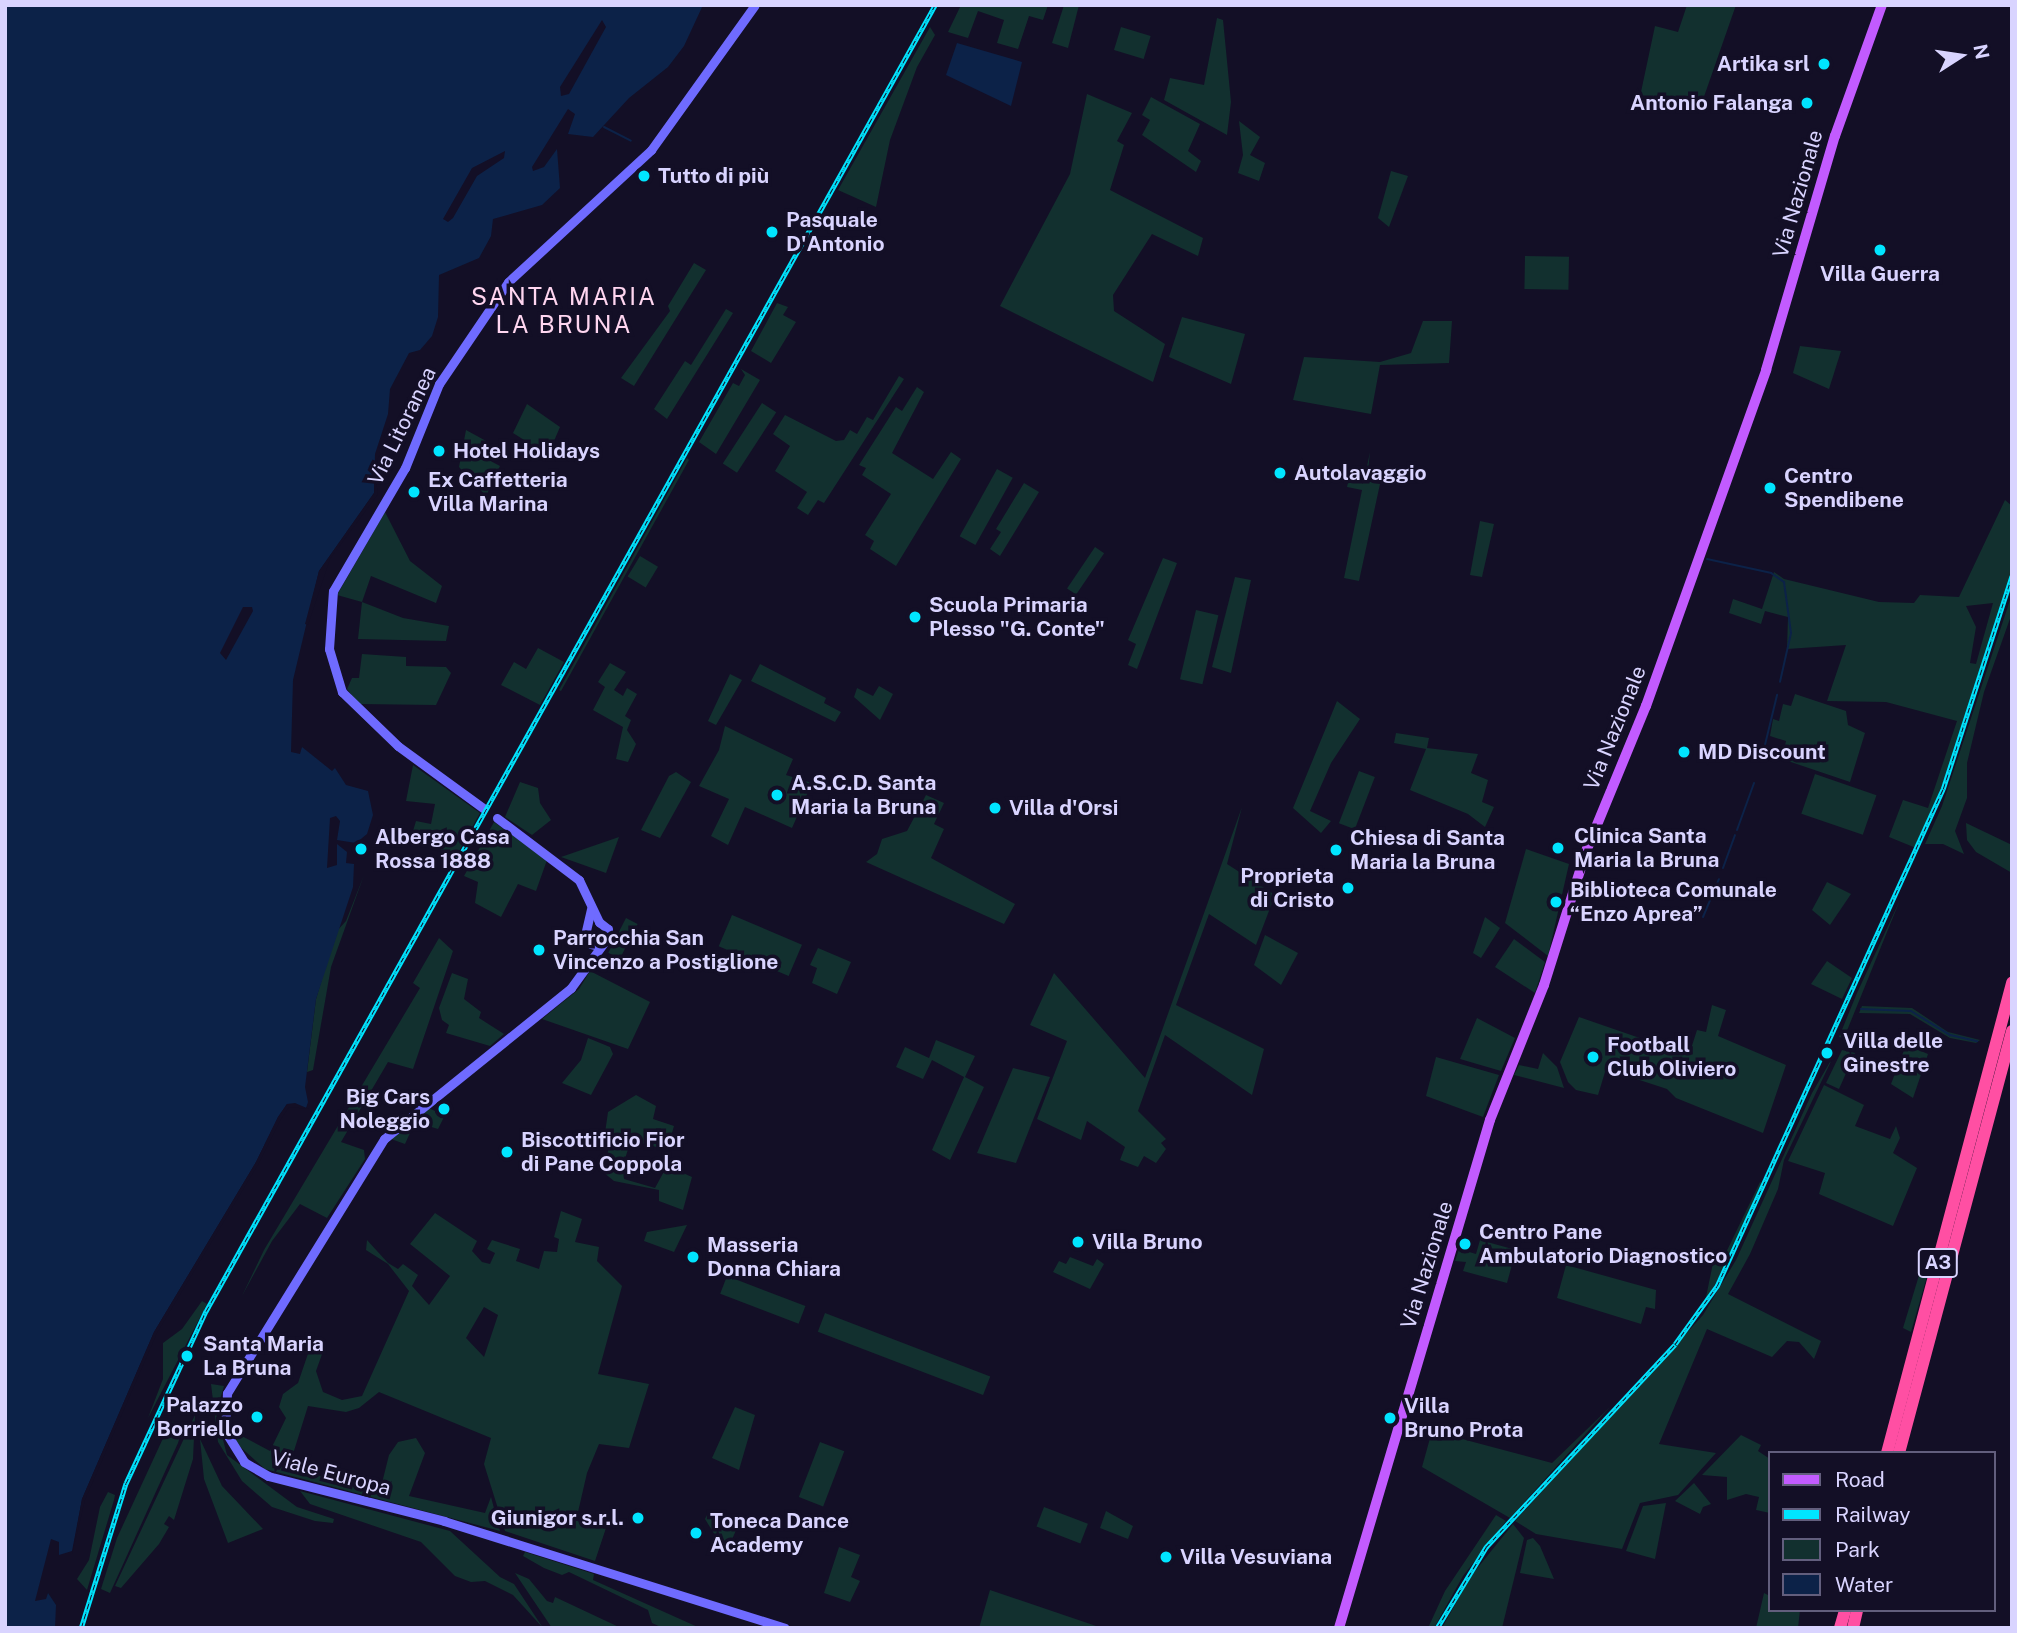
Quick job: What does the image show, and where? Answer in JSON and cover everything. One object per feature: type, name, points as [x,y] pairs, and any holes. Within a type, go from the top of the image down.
[{"type":"highway","name":"A3","points":[[1888,1451],[2000,1053],[2012,982]]},
{"type":"highway","name":"A3","points":[[2000,1053],[2012,1031]]},
{"type":"highway","name":"A3","points":[[1900,1451],[1994,1074]]},
{"type":"main road","name":"Via Nazionale","points":[[1339,1628],[1490,1120],[1544,985],[1587,849],[1646,706],[1766,370],[1835,136],[1882,5]]},
{"type":"street","name":"Via Litoranea","points":[[483,808],[398,747],[342,692],[328,649],[333,591],[405,468],[439,384],[508,282],[651,150],[755,5]]},
{"type":"street","points":[[497,818],[572,873],[589,897],[599,922],[609,933],[595,945],[585,936],[589,926],[589,897]]},
{"type":"street","points":[[589,926],[599,922]]},
{"type":"street","name":"Viale Europa","points":[[595,945],[587,965],[562,997],[384,1139],[227,1393],[225,1432],[237,1455],[268,1476],[444,1521],[785,1628]]},
{"type":"green space","points":[[961,5],[1048,5],[1043,20],[1029,16],[1018,49],[997,43],[1004,20],[978,11],[968,38],[948,32]]},
{"type":"green space","points":[[1064,5],[1079,5],[1068,48],[1052,43]]},
{"type":"green space","points":[[1687,5],[1736,5],[1699,111],[1638,106],[1655,26],[1678,32]]},
{"type":"green space","points":[[1217,18],[1223,20],[1231,102],[1227,135],[1164,100],[1170,78],[1204,85]]},
{"type":"green space","points":[[930,27],[935,35],[917,67],[890,140],[876,207],[838,190]]},
{"type":"green space","points":[[1121,27],[1151,36],[1144,59],[1114,50]]},
{"type":"green space","points":[[1087,94],[1132,113],[1117,141],[1124,145],[1110,190],[1203,238],[1198,256],[1152,234],[1113,295],[1114,311],[1165,344],[1153,382],[1000,306],[1070,174]]},
{"type":"green space","points":[[1151,97],[1200,124],[1188,151],[1201,161],[1196,172],[1142,135],[1150,120],[1142,115]]},
{"type":"green space","points":[[1239,121],[1260,137],[1250,155],[1265,163],[1259,181],[1238,173],[1243,155]]},
{"type":"green space","points":[[1391,171],[1408,176],[1389,227],[1378,218]]},
{"type":"green space","points":[[1525,256],[1569,257],[1568,290],[1524,289]]},
{"type":"green space","points":[[694,263],[706,270],[634,386],[621,378],[670,311],[668,306]]},
{"type":"green space","points":[[777,303],[788,307],[783,315],[796,322],[771,363],[751,351]]},
{"type":"green space","points":[[726,309],[733,313],[667,419],[654,409],[685,361],[691,365]]},
{"type":"green space","points":[[1182,317],[1245,334],[1231,384],[1169,357]]},
{"type":"green space","points":[[1423,321],[1452,321],[1449,363],[1380,365],[1371,414],[1293,400],[1304,357],[1380,362],[1411,353]]},
{"type":"green space","points":[[1800,346],[1841,351],[1829,389],[1793,373]]},
{"type":"green space","points":[[741,369],[760,380],[716,454],[699,442],[733,383],[739,386],[745,375]]},
{"type":"green space","points":[[899,376],[904,379],[824,503],[818,500],[808,515],[797,508],[807,492],[775,471],[790,446],[773,434],[785,415],[836,441],[844,440],[850,430],[857,434],[867,417],[873,420]]},
{"type":"green space","points":[[917,387],[924,392],[892,453],[933,479],[951,452],[961,459],[896,566],[870,549],[874,541],[865,535],[891,494],[862,475],[866,468],[859,465],[896,407],[902,411]]},
{"type":"green space","points":[[762,403],[776,412],[737,473],[723,463]]},
{"type":"green space","points":[[527,404],[560,427],[548,455],[513,433]]},
{"type":"green space","points":[[466,430],[488,442],[481,456],[500,466],[486,496],[459,467]]},
{"type":"green space","points":[[1370,452],[1367,481],[1380,484],[1359,581],[1344,578],[1362,490],[1347,487],[1351,469],[1366,471]]},
{"type":"green space","points":[[687,458],[689,460],[561,691],[559,690]]},
{"type":"green space","points":[[997,469],[1013,478],[975,545],[960,536]]},
{"type":"green space","points":[[1024,483],[1039,492],[1000,556],[990,549],[1001,532],[996,529]]},
{"type":"green space","points":[[2005,500],[2012,506],[2012,571],[1947,773],[1916,848],[1889,837],[1903,800],[1928,808],[1957,721],[1886,702],[1827,701],[1846,645],[1787,649],[1788,617],[1765,611],[1761,624],[1729,613],[1733,599],[1762,609],[1774,572],[1784,579],[1879,602],[1914,603],[1920,595],[1959,597]],"holes":[[[1993,603],[1976,664],[1970,663],[1976,627],[1966,606]]]},
{"type":"green space","points":[[385,512],[410,561],[442,586],[436,603],[371,576],[362,602],[337,595]]},
{"type":"green space","points":[[1480,521],[1494,524],[1482,577],[1470,575]]},
{"type":"green space","points":[[1095,547],[1104,553],[1076,595],[1067,588]]},
{"type":"green space","points":[[640,556],[658,567],[646,587],[628,577]]},
{"type":"green space","points":[[1163,558],[1177,563],[1137,669],[1128,665],[1136,644],[1128,640]]},
{"type":"green space","points":[[1235,577],[1251,580],[1231,673],[1212,667]]},
{"type":"green space","points":[[2012,594],[2012,613],[1984,692],[1967,763],[1967,798],[1955,831],[1964,854],[1943,844],[1925,844],[1942,806]]},
{"type":"green space","points":[[362,602],[403,618],[449,626],[446,641],[358,639]]},
{"type":"green space","points":[[1196,610],[1218,615],[1202,684],[1180,679]]},
{"type":"green space","points":[[538,648],[564,662],[540,705],[501,685],[514,662],[526,669]]},
{"type":"green space","points":[[362,654],[406,657],[406,666],[446,667],[451,673],[436,705],[359,704],[347,689],[352,678],[359,678]]},
{"type":"green space","points":[[610,663],[626,672],[614,690],[623,696],[627,688],[637,694],[625,716],[631,720],[627,730],[636,744],[628,762],[616,759],[623,727],[593,710],[605,687],[598,682]]},
{"type":"green space","points":[[760,664],[826,698],[824,703],[841,712],[835,722],[751,681]]},
{"type":"green space","points":[[730,674],[742,680],[716,725],[708,721]]},
{"type":"green space","points":[[879,686],[893,694],[880,720],[854,697],[857,688],[873,696]]},
{"type":"green space","points":[[1795,694],[1846,711],[1848,725],[1865,733],[1850,782],[1782,759],[1786,741],[1770,736],[1773,719],[1779,721],[1783,704],[1791,706]]},
{"type":"green space","points":[[1337,701],[1360,719],[1331,763],[1310,811],[1331,821],[1321,833],[1293,808]]},
{"type":"green space","points":[[725,726],[793,759],[786,775],[812,783],[792,828],[745,807],[728,845],[711,836],[729,799],[699,786],[719,750]]},
{"type":"green space","points":[[1396,733],[1429,738],[1427,748],[1478,754],[1471,773],[1488,780],[1482,802],[1494,807],[1485,827],[1468,814],[1410,790],[1426,749],[1394,743]]},
{"type":"green space","points":[[413,765],[480,813],[457,855],[410,841],[416,821],[431,824],[435,804],[406,801]]},
{"type":"green space","points":[[1359,771],[1375,777],[1355,829],[1339,823]]},
{"type":"green space","points":[[676,772],[691,782],[660,838],[641,830],[669,776]]},
{"type":"green space","points":[[1815,774],[1876,795],[1863,835],[1801,814]]},
{"type":"green space","points":[[520,782],[538,788],[540,803],[551,820],[532,835],[505,817]]},
{"type":"green space","points":[[926,795],[944,803],[934,824],[944,829],[931,858],[1015,904],[1004,924],[866,862],[877,854],[882,839],[907,831]]},
{"type":"green space","points":[[1242,807],[1227,864],[1275,895],[1256,945],[1209,914],[1176,1005],[1264,1049],[1252,1095],[1165,1035],[1138,1111],[1166,1139],[1161,1143],[1166,1149],[1156,1163],[1144,1156],[1138,1167],[1120,1160],[1125,1147],[1087,1121],[1081,1140],[1037,1119],[1067,1041],[1030,1025],[1054,973],[1145,1078]]},
{"type":"green space","points":[[494,822],[547,860],[536,891],[518,884],[501,917],[475,903],[478,882],[464,876]]},
{"type":"green space","points":[[1966,823],[2012,845],[2012,873],[1976,852],[1967,840]]},
{"type":"green space","points":[[619,837],[606,873],[561,857]]},
{"type":"green space","points":[[1526,849],[1569,864],[1548,956],[1505,923]]},
{"type":"green space","points":[[364,875],[331,967],[313,1070],[307,1072],[316,999],[336,932],[346,921]]},
{"type":"green space","points":[[1827,882],[1851,894],[1830,925],[1812,910]]},
{"type":"green space","points":[[1900,900],[1844,1038],[1839,1037],[1857,993]]},
{"type":"green space","points":[[732,915],[802,945],[789,976],[719,946]]},
{"type":"green space","points":[[1485,917],[1500,928],[1481,958],[1473,953]]},
{"type":"green space","points":[[626,918],[638,924],[620,959],[608,953]]},
{"type":"green space","points":[[1265,935],[1298,953],[1281,985],[1254,965]]},
{"type":"green space","points":[[439,938],[453,951],[413,1069],[388,1062],[341,1142],[364,1150],[365,1159],[327,1218],[300,1204],[272,1241],[242,1296],[264,1250],[420,988],[413,983]]},
{"type":"green space","points":[[1514,939],[1545,962],[1535,993],[1495,967]]},
{"type":"green space","points":[[818,948],[851,962],[837,994],[812,983],[817,968],[810,965]]},
{"type":"green space","points":[[1827,961],[1852,978],[1842,999],[1811,984]]},
{"type":"green space","points":[[590,971],[650,1002],[628,1049],[542,1019],[579,989]]},
{"type":"green space","points":[[452,973],[468,979],[464,999],[481,1012],[479,1018],[504,1034],[490,1046],[446,1033],[449,1025],[442,1020],[439,1008]]},
{"type":"green space","points":[[1712,1005],[1726,1010],[1718,1036],[1786,1065],[1763,1133],[1676,1098],[1667,1089],[1618,1073],[1605,1072],[1598,1095],[1576,1090],[1568,1082],[1560,1062],[1579,1017],[1689,1055],[1697,1030],[1706,1032]]},
{"type":"green space","points":[[1862,1006],[1912,1008],[1948,1032],[1980,1040],[1976,1043],[1950,1038],[1910,1014],[1859,1013]]},
{"type":"green space","points":[[1477,1018],[1515,1038],[1501,1071],[1460,1059]]},
{"type":"green space","points":[[588,1038],[610,1047],[613,1054],[591,1095],[562,1083],[581,1060]]},
{"type":"green space","points":[[936,1040],[975,1056],[965,1077],[984,1087],[950,1160],[932,1150],[964,1077],[932,1060],[923,1079],[896,1067],[905,1047],[929,1058]]},
{"type":"green space","points":[[1906,1045],[1928,1054],[1913,1098],[1891,1084]]},
{"type":"green space","points":[[1842,1050],[1855,1053],[1839,1089],[1826,1083]]},
{"type":"green space","points":[[1543,1053],[1557,1067],[1564,1088],[1514,1075],[1519,1065],[1538,1069]]},
{"type":"green space","points":[[1834,1055],[1784,1160],[1778,1189],[1750,1254],[1728,1294],[1821,1341],[1814,1359],[1799,1342],[1787,1341],[1772,1357],[1707,1329],[1659,1444],[1716,1453],[1678,1495],[1640,1503],[1622,1549],[1536,1534],[1515,1521],[1703,1315],[1736,1260],[1812,1093]]},
{"type":"green space","points":[[1436,1057],[1499,1075],[1483,1117],[1426,1096]]},
{"type":"green space","points":[[1013,1068],[1050,1077],[1016,1163],[977,1153]]},
{"type":"green space","points":[[1824,1085],[1864,1105],[1855,1126],[1890,1139],[1896,1126],[1900,1138],[1893,1153],[1917,1168],[1893,1226],[1819,1194],[1825,1173],[1788,1161]]},
{"type":"green space","points":[[636,1095],[656,1106],[653,1119],[674,1126],[667,1150],[631,1140],[623,1165],[624,1179],[655,1188],[667,1166],[692,1177],[683,1210],[659,1201],[659,1190],[614,1181],[603,1172],[609,1147],[605,1133],[608,1112]]},
{"type":"green space","points":[[428,1108],[445,1115],[438,1129],[415,1122],[405,1144],[391,1139]]},
{"type":"green space","points":[[1760,1182],[1765,1184],[1739,1241],[1705,1302],[1713,1263],[1720,1265]]},
{"type":"green space","points":[[561,1211],[582,1219],[575,1242],[599,1247],[597,1261],[622,1286],[598,1374],[649,1384],[629,1448],[599,1444],[587,1473],[578,1512],[588,1523],[606,1528],[595,1561],[505,1531],[484,1464],[491,1438],[379,1392],[359,1408],[346,1412],[308,1406],[288,1470],[381,1487],[389,1455],[398,1442],[416,1438],[425,1453],[409,1496],[485,1513],[491,1497],[500,1531],[265,1469],[237,1444],[231,1425],[238,1434],[270,1451],[286,1418],[279,1407],[283,1394],[298,1383],[313,1339],[326,1343],[316,1371],[323,1392],[342,1400],[362,1396],[409,1291],[388,1264],[366,1250],[367,1240],[388,1263],[398,1269],[403,1264],[418,1275],[412,1286],[429,1305],[450,1276],[410,1244],[435,1213],[477,1241],[472,1251],[482,1262],[490,1264],[495,1253],[487,1249],[492,1240],[520,1249],[516,1261],[539,1269],[544,1251],[557,1252],[559,1239],[554,1237]],"holes":[[[484,1307],[498,1315],[484,1357],[466,1338]]]},
{"type":"green space","points":[[687,1225],[674,1252],[644,1241],[647,1232]]},
{"type":"green space","points":[[1480,1240],[1516,1250],[1507,1283],[1463,1271],[1466,1262],[1455,1261],[1459,1249],[1476,1254]]},
{"type":"green space","points":[[1927,1249],[1934,1252],[1911,1332],[1903,1328]]},
{"type":"green space","points":[[1070,1257],[1093,1266],[1097,1259],[1104,1264],[1090,1289],[1053,1272],[1059,1261],[1066,1264]]},
{"type":"green space","points":[[1566,1265],[1656,1290],[1655,1309],[1646,1307],[1641,1324],[1557,1298]]},
{"type":"green space","points":[[727,1276],[805,1306],[799,1324],[720,1294]]},
{"type":"green space","points":[[202,1301],[207,1304],[148,1418],[163,1379],[163,1343],[182,1329]]},
{"type":"green space","points":[[825,1313],[990,1376],[983,1395],[818,1332]]},
{"type":"green space","points":[[211,1384],[224,1386],[216,1413],[227,1455],[297,1507],[334,1519],[333,1523],[315,1521],[272,1507],[242,1481],[218,1442]]},
{"type":"green space","points":[[735,1407],[755,1415],[739,1470],[712,1458]]},
{"type":"green space","points":[[1610,1407],[1510,1518],[1422,1467],[1432,1431],[1552,1463]]},
{"type":"green space","points":[[195,1415],[193,1459],[174,1520],[169,1516],[164,1524],[169,1527],[159,1544],[121,1588],[115,1586]]},
{"type":"green space","points":[[171,1421],[183,1427],[178,1443],[110,1593],[101,1589],[117,1538]]},
{"type":"green space","points":[[1741,1435],[1761,1445],[1758,1451],[1769,1458],[1769,1513],[1756,1510],[1759,1497],[1746,1494],[1727,1500],[1727,1477],[1702,1475]]},
{"type":"green space","points":[[200,1439],[222,1486],[263,1529],[228,1543],[204,1479]]},
{"type":"green space","points":[[820,1442],[844,1451],[823,1506],[799,1497]]},
{"type":"green space","points":[[1694,1483],[1711,1504],[1703,1507],[1700,1514],[1675,1501]]},
{"type":"green space","points":[[300,1491],[450,1531],[500,1577],[514,1584],[543,1628],[513,1595],[485,1581],[471,1582],[455,1576],[421,1542],[310,1504]]},
{"type":"green space","points":[[108,1492],[115,1495],[114,1500],[87,1590],[77,1579],[89,1560],[100,1507]]},
{"type":"green space","points":[[1666,1503],[1655,1559],[1626,1551],[1643,1506]]},
{"type":"green space","points":[[1044,1507],[1088,1524],[1080,1543],[1036,1527]]},
{"type":"green space","points":[[1106,1511],[1133,1526],[1128,1539],[1100,1528]]},
{"type":"green space","points":[[707,1515],[737,1528],[726,1553],[705,1519]]},
{"type":"green space","points":[[1496,1515],[1506,1521],[1463,1576],[1434,1628],[1428,1628],[1445,1591]]},
{"type":"green space","points":[[1513,1524],[1524,1538],[1502,1628],[1442,1628],[1471,1576]]},
{"type":"green space","points":[[1533,1538],[1540,1546],[1554,1579],[1520,1573],[1527,1540]]},
{"type":"green space","points":[[839,1547],[860,1555],[851,1577],[860,1581],[850,1602],[824,1593]]},
{"type":"green space","points":[[525,1552],[594,1574],[593,1580],[700,1628],[663,1628],[652,1623],[648,1610],[569,1572],[562,1575],[544,1568],[523,1556]]},
{"type":"green space","points":[[515,1573],[529,1579],[547,1601],[553,1603],[555,1597],[621,1628],[552,1628]]},
{"type":"green space","points":[[990,1590],[1102,1628],[979,1628]]},
{"type":"green space","points":[[1764,1593],[1769,1596],[1769,1612],[1800,1612],[1798,1628],[1756,1628]]},
{"type":"water","points":[[5,5],[703,5],[684,46],[668,67],[629,98],[593,137],[568,134],[575,114],[568,109],[532,167],[533,171],[544,167],[557,149],[560,188],[542,205],[493,219],[491,236],[479,258],[439,275],[438,317],[432,336],[420,350],[409,353],[390,389],[388,414],[375,454],[374,493],[319,571],[293,680],[291,752],[300,754],[302,747],[332,771],[335,768],[346,785],[368,791],[373,815],[367,834],[356,843],[337,840],[340,821],[336,816],[330,818],[327,868],[337,865],[337,844],[347,852],[346,863],[354,864],[353,887],[316,999],[305,1087],[308,1102],[306,1108],[287,1104],[278,1117],[256,1162],[154,1332],[82,1499],[72,1551],[59,1555],[59,1542],[51,1539],[35,1601],[46,1599],[48,1593],[56,1605],[55,1628],[5,1628]]},
{"type":"water","points":[[957,43],[1022,62],[1011,106],[946,75]]},
{"type":"pier","points":[[602,20],[606,27],[569,94],[561,96],[560,87]]},
{"type":"pier","points":[[505,151],[504,158],[477,176],[453,218],[448,222],[443,219],[472,168]]},
{"type":"pier","points":[[375,475],[378,494],[330,559],[308,625],[305,624],[319,571],[374,493]]},
{"type":"pier","points":[[243,607],[252,607],[253,611],[226,660],[220,653]]},
{"type":"pier","points":[[295,1103],[309,1109],[289,1107],[259,1163],[157,1333],[85,1500],[72,1555],[82,1499],[154,1332],[256,1162],[278,1117],[287,1104]]},
{"type":"waterway","points":[[604,127],[631,141]]},
{"type":"waterway","points":[[1707,559],[1771,573],[1784,582],[1791,633],[1780,682]]},
{"type":"waterway","points":[[1763,753],[1777,695]]},
{"type":"waterway","points":[[1737,830],[1754,783]]},
{"type":"waterway","points":[[1723,868],[1735,835]]},
{"type":"waterway","points":[[1703,917],[1719,879]]},
{"type":"waterway","points":[[1861,1009],[1911,1011],[1950,1035],[1977,1041]]},
{"type":"railway","points":[[81,1628],[126,1483],[206,1311],[935,5]]},
{"type":"railway","points":[[1437,1628],[1486,1547],[1675,1344],[1717,1286],[1943,789],[2012,576]]},
{"type":"place","name":"Artika srl","points":[[1824,64]]},
{"type":"place","name":"Antonio Falanga","points":[[1807,103]]},
{"type":"place","name":"Tutto di più","points":[[644,176]]},
{"type":"place","name":"Pasquale D'Antonio","points":[[772,232]]},
{"type":"place","name":"Villa Guerra","points":[[1880,250]]},
{"type":"place","name":"Hotel Holidays","points":[[439,451]]},
{"type":"place","name":"Autolavaggio","points":[[1280,473]]},
{"type":"place","name":"Centro Spendibene","points":[[1770,488]]},
{"type":"place","name":"Ex Caffetteria Villa Marina","points":[[414,492]]},
{"type":"place","name":"Scuola Primaria Plesso \"G. Conte\"","points":[[915,617]]},
{"type":"place","name":"MD Discount","points":[[1684,752]]},
{"type":"place","name":"A.S.C.D. Santa Maria la Bruna","points":[[777,795]]},
{"type":"place","name":"Villa d'Orsi","points":[[995,808]]},
{"type":"place","name":"Clinica Santa Maria la Bruna","points":[[1558,848]]},
{"type":"place","name":"Albergo Casa Rossa 1888","points":[[361,849]]},
{"type":"place","name":"Chiesa di Santa Maria la Bruna","points":[[1336,850]]},
{"type":"place","name":"Proprieta di Cristo","points":[[1348,888]]},
{"type":"place","name":"Biblioteca Comunale “Enzo Aprea”","points":[[1556,902]]},
{"type":"place","name":"Parrocchia San Vincenzo a Postiglione","points":[[539,950]]},
{"type":"place","name":"Villa delle Ginestre","points":[[1827,1053]]},
{"type":"place","name":"Football Club Oliviero","points":[[1593,1057]]},
{"type":"place","name":"Big Cars Noleggio","points":[[444,1109]]},
{"type":"place","name":"Biscottificio Fior di Pane Coppola","points":[[507,1152]]},
{"type":"place","name":"Villa Bruno","points":[[1078,1242]]},
{"type":"place","name":"Centro Pane Ambulatorio Diagnostico","points":[[1465,1244]]},
{"type":"place","name":"Masseria Donna Chiara","points":[[693,1257]]},
{"type":"place","name":"Santa Maria La Bruna","points":[[187,1356]]},
{"type":"place","name":"Palazzo Borriello","points":[[257,1417]]},
{"type":"place","name":"Villa Bruno Prota","points":[[1390,1418]]},
{"type":"place","name":"Giunigor s.r.l.","points":[[638,1518]]},
{"type":"place","name":"Toneca Dance Academy","points":[[696,1533]]},
{"type":"place","name":"Villa Vesuviana","points":[[1166,1557]]},
{"type":"district","name":"SANTA MARIA LA BRUNA","points":[[564,311]]}]
